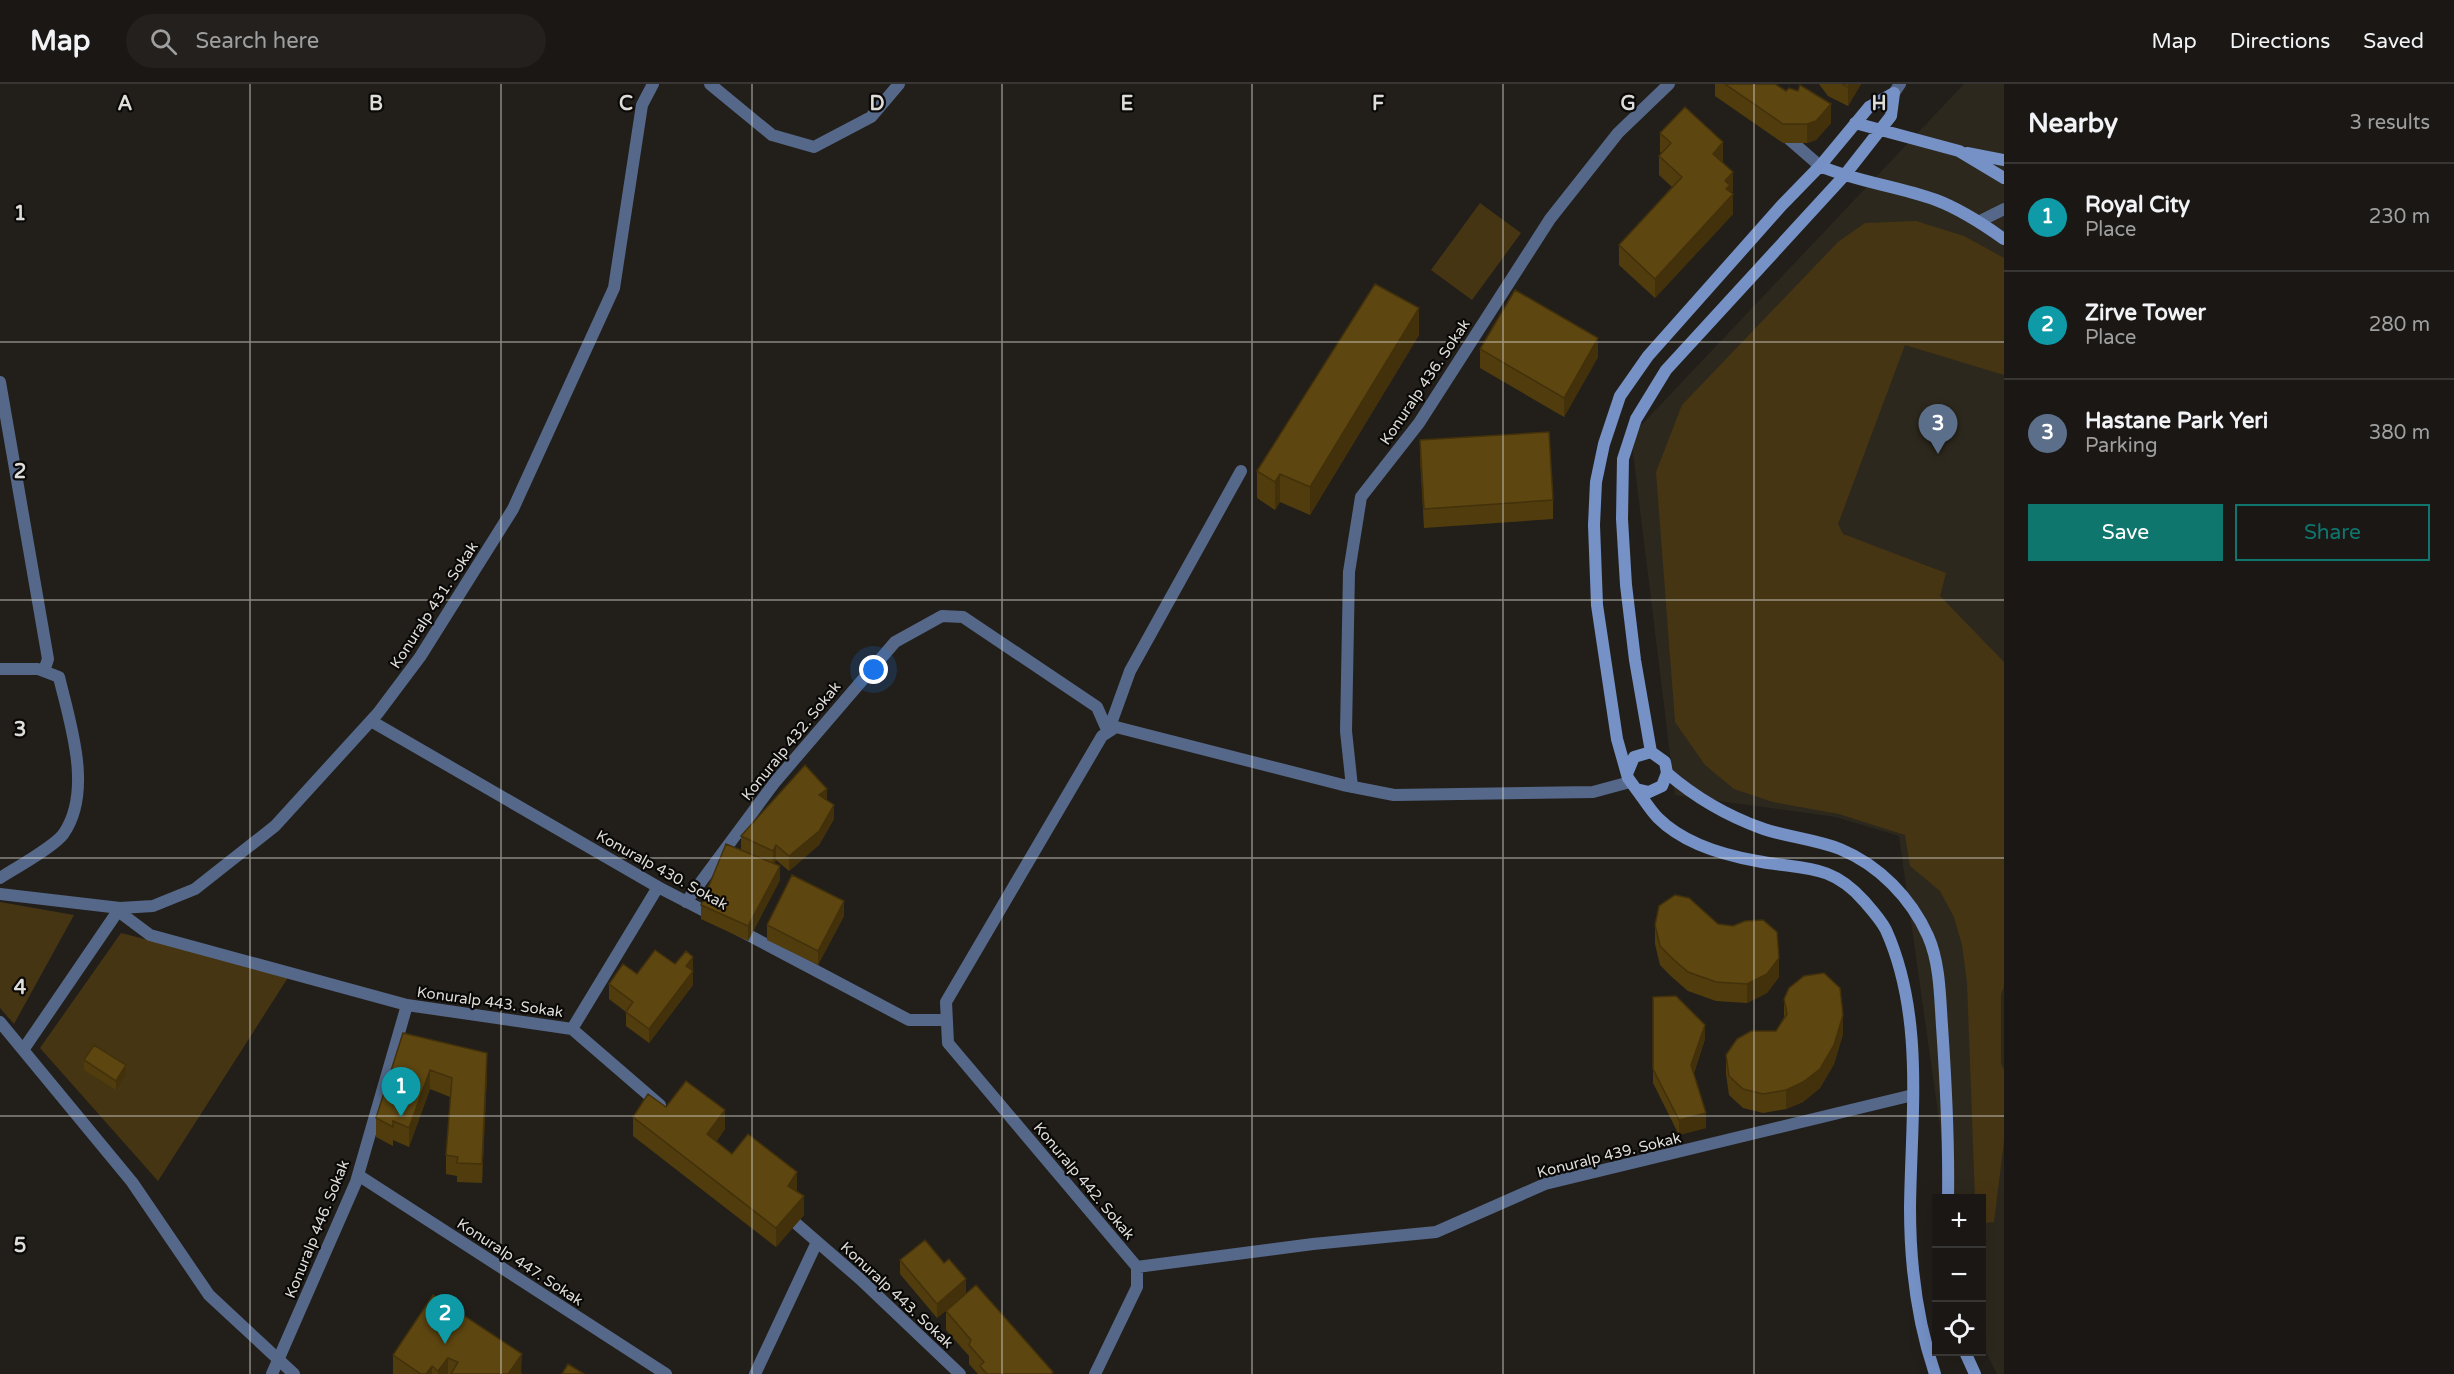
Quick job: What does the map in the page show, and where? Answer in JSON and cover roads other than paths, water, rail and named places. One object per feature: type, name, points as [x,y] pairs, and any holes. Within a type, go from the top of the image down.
[{"type":"main road","points":[[1897,89],[1869,107],[1820,166],[1782,205],[1648,356],[1620,396],[1604,444],[1596,482],[1594,525],[1597,605],[1617,739],[1631,782],[1658,818],[1684,837],[1728,855],[1811,868],[1838,878],[1862,899],[1885,928],[1906,992],[1913,1095],[1910,1208],[1912,1272],[1926,1347],[1935,1374]]},
{"type":"main road","points":[[1631,782],[1642,792],[1656,790],[1666,780],[1667,773],[1665,762],[1651,752],[1636,671],[1622,530],[1623,459],[1633,429],[1666,370],[1844,176],[1891,116],[1897,89]]},
{"type":"main road","points":[[1855,123],[1877,131],[2004,160]]},
{"type":"main road","points":[[1959,151],[2004,178]]},
{"type":"main road","points":[[1820,166],[1844,176],[1936,200],[1980,221],[2004,239]]},
{"type":"main road","points":[[1631,782],[1634,757],[1651,752]]},
{"type":"main road","points":[[1667,773],[1693,795],[1762,829],[1841,850],[1878,870],[1904,898],[1929,937],[1939,980],[1949,1108],[1948,1194]]},
{"type":"main road","points":[[1967,1356],[1976,1374]]},
{"type":"street","name":"Konuralp 431. Sokak","points":[[0,894],[119,910],[153,906],[195,889],[275,826],[371,721],[420,657],[513,509],[614,288],[642,105],[653,84]]},
{"type":"street","points":[[710,84],[772,135],[814,147],[871,117],[898,84]]},
{"type":"street","name":"Konuralp 436. Sokak","points":[[1352,787],[1346,731],[1349,572],[1361,497],[1419,423],[1550,219],[1618,133],[1669,84]]},
{"type":"street","points":[[1769,121],[1820,166]]},
{"type":"street","points":[[1980,221],[2004,209]]},
{"type":"street","points":[[0,382],[48,659],[44,671]]},
{"type":"street","points":[[1108,732],[1130,670],[1241,471]]},
{"type":"street","name":"Konuralp 432. Sokak","points":[[686,902],[775,782],[841,703],[896,642],[942,616],[963,617],[1097,707],[1108,732]]},
{"type":"street","points":[[0,669],[38,669],[59,676],[75,739],[78,802],[63,835],[0,878]]},
{"type":"street","name":"Konuralp 430. Sokak","points":[[371,721],[658,887],[909,1020],[947,1020]]},
{"type":"street","points":[[947,1020],[946,1002],[1102,736],[1116,727],[1352,787],[1394,795],[1593,792],[1631,782]]},
{"type":"street","points":[[572,1029],[658,887]]},
{"type":"street","points":[[23,1050],[119,910]]},
{"type":"street","name":"Konuralp 443. Sokak","points":[[119,910],[150,935],[407,1005],[572,1029],[668,1113]]},
{"type":"street","name":"Konuralp 446. Sokak","points":[[272,1374],[358,1175],[407,1005]]},
{"type":"street","name":"Konuralp 442. Sokak","points":[[947,1020],[948,1043],[1137,1267]]},
{"type":"street","points":[[0,1022],[132,1182],[209,1294],[294,1374]]},
{"type":"street","name":"Konuralp 439. Sokak","points":[[1137,1267],[1313,1244],[1436,1232],[1545,1184],[1913,1095]]},
{"type":"street","name":"Konuralp 447. Sokak","points":[[358,1175],[666,1374]]},
{"type":"street","name":"Konuralp 443. Sokak","points":[[773,1204],[960,1374]]},
{"type":"street","points":[[755,1374],[817,1242]]},
{"type":"street","points":[[1095,1374],[1137,1287],[1137,1267]]},
{"type":"place","name":"Hastane Park Yeri","points":[[1938,454]]},
{"type":"place","name":"Royal City","points":[[401,1117]]},
{"type":"place","name":"Zirve Tower","points":[[445,1344]]}]
